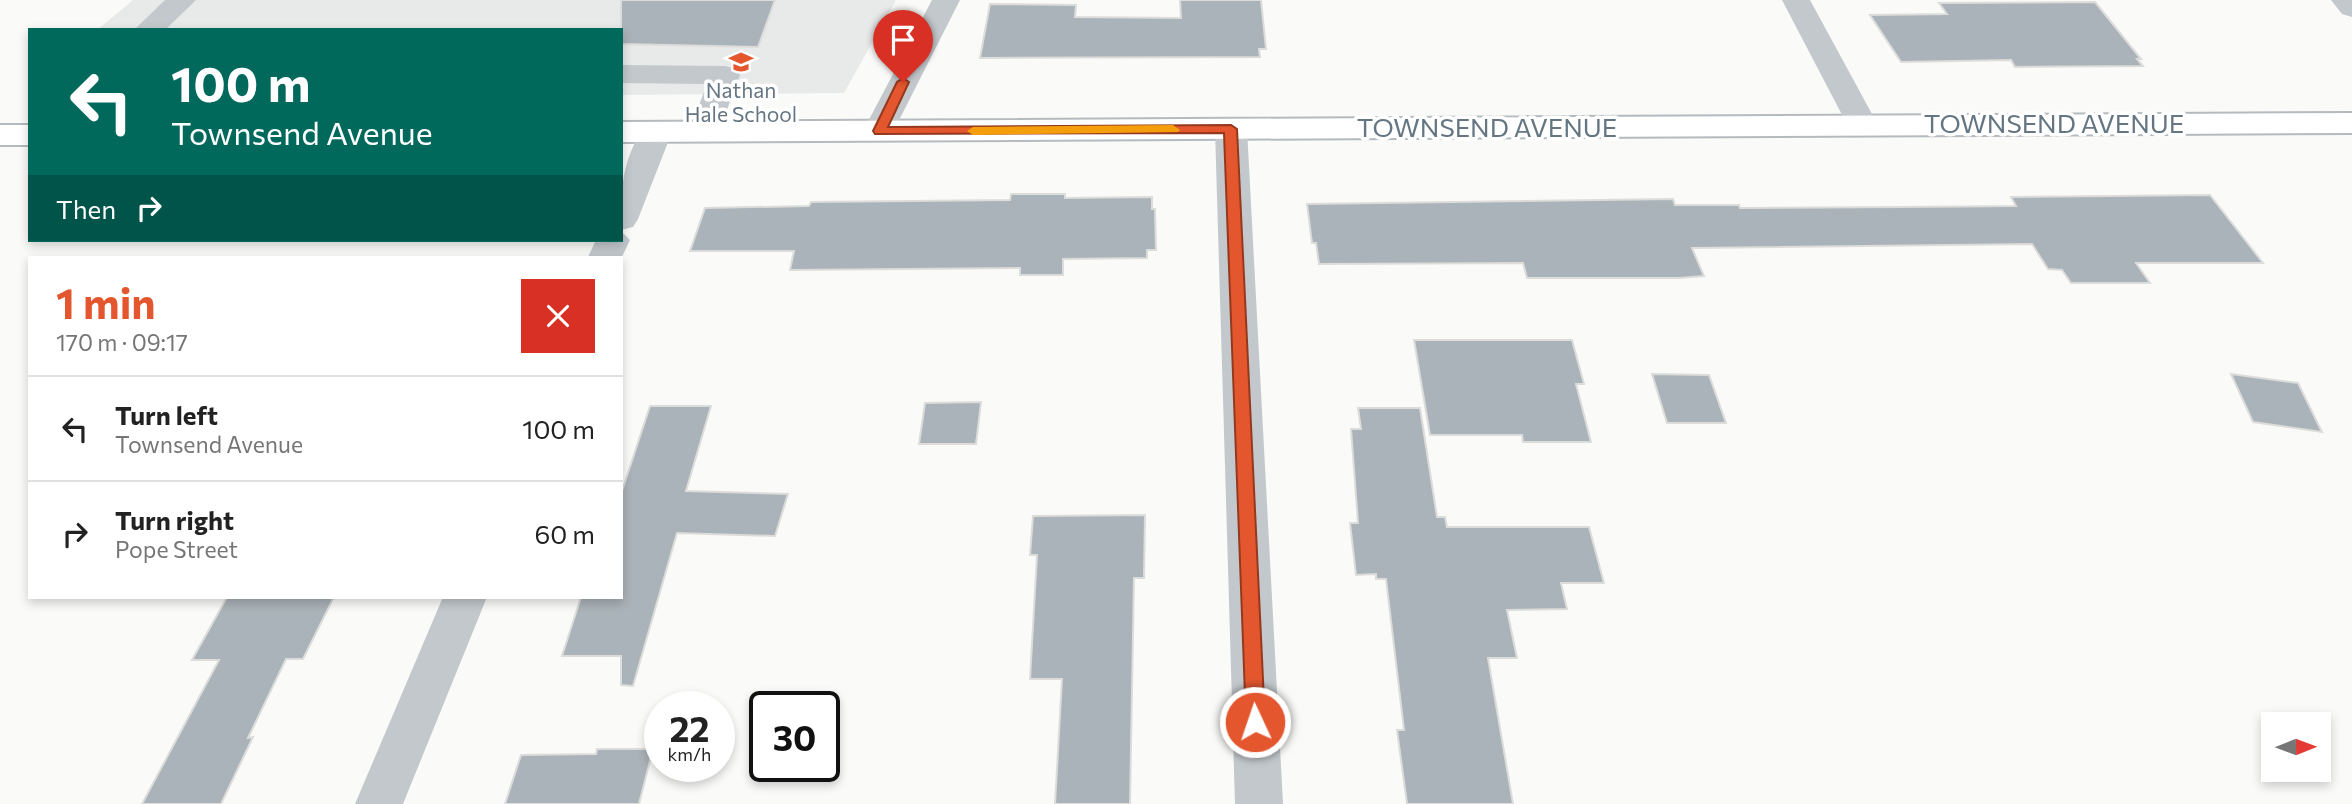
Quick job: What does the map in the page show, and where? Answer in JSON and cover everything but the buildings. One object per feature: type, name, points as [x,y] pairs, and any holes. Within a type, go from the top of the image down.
[{"type":"main road","name":"TOWNSEND AVENUE","points":[[623,132],[2352,123]]},
{"type":"main road","points":[[0,135],[28,135]]},
{"type":"street","points":[[150,28],[182,0]]},
{"type":"street","points":[[879,131],[946,0]]},
{"type":"street","points":[[1796,0],[1862,125]]},
{"type":"street","points":[[2345,0],[2352,8]]},
{"type":"street","points":[[623,74],[725,75],[705,132]]},
{"type":"street","points":[[1231,129],[1259,804]]},
{"type":"street","points":[[623,214],[656,132]]},
{"type":"street","points":[[379,804],[464,599]]},
{"type":"shaded area","name":"Nathan Hale School","points":[[133,0],[896,0],[844,93],[623,95],[623,28],[99,28]]},
{"type":"slow traffic","points":[[973,131],[1173,130]]},
{"type":"place","name":"Nathan Hale School","points":[[741,62]]},
{"type":"route","points":[[903,82],[879,131],[1231,129],[1255,722]]}]
